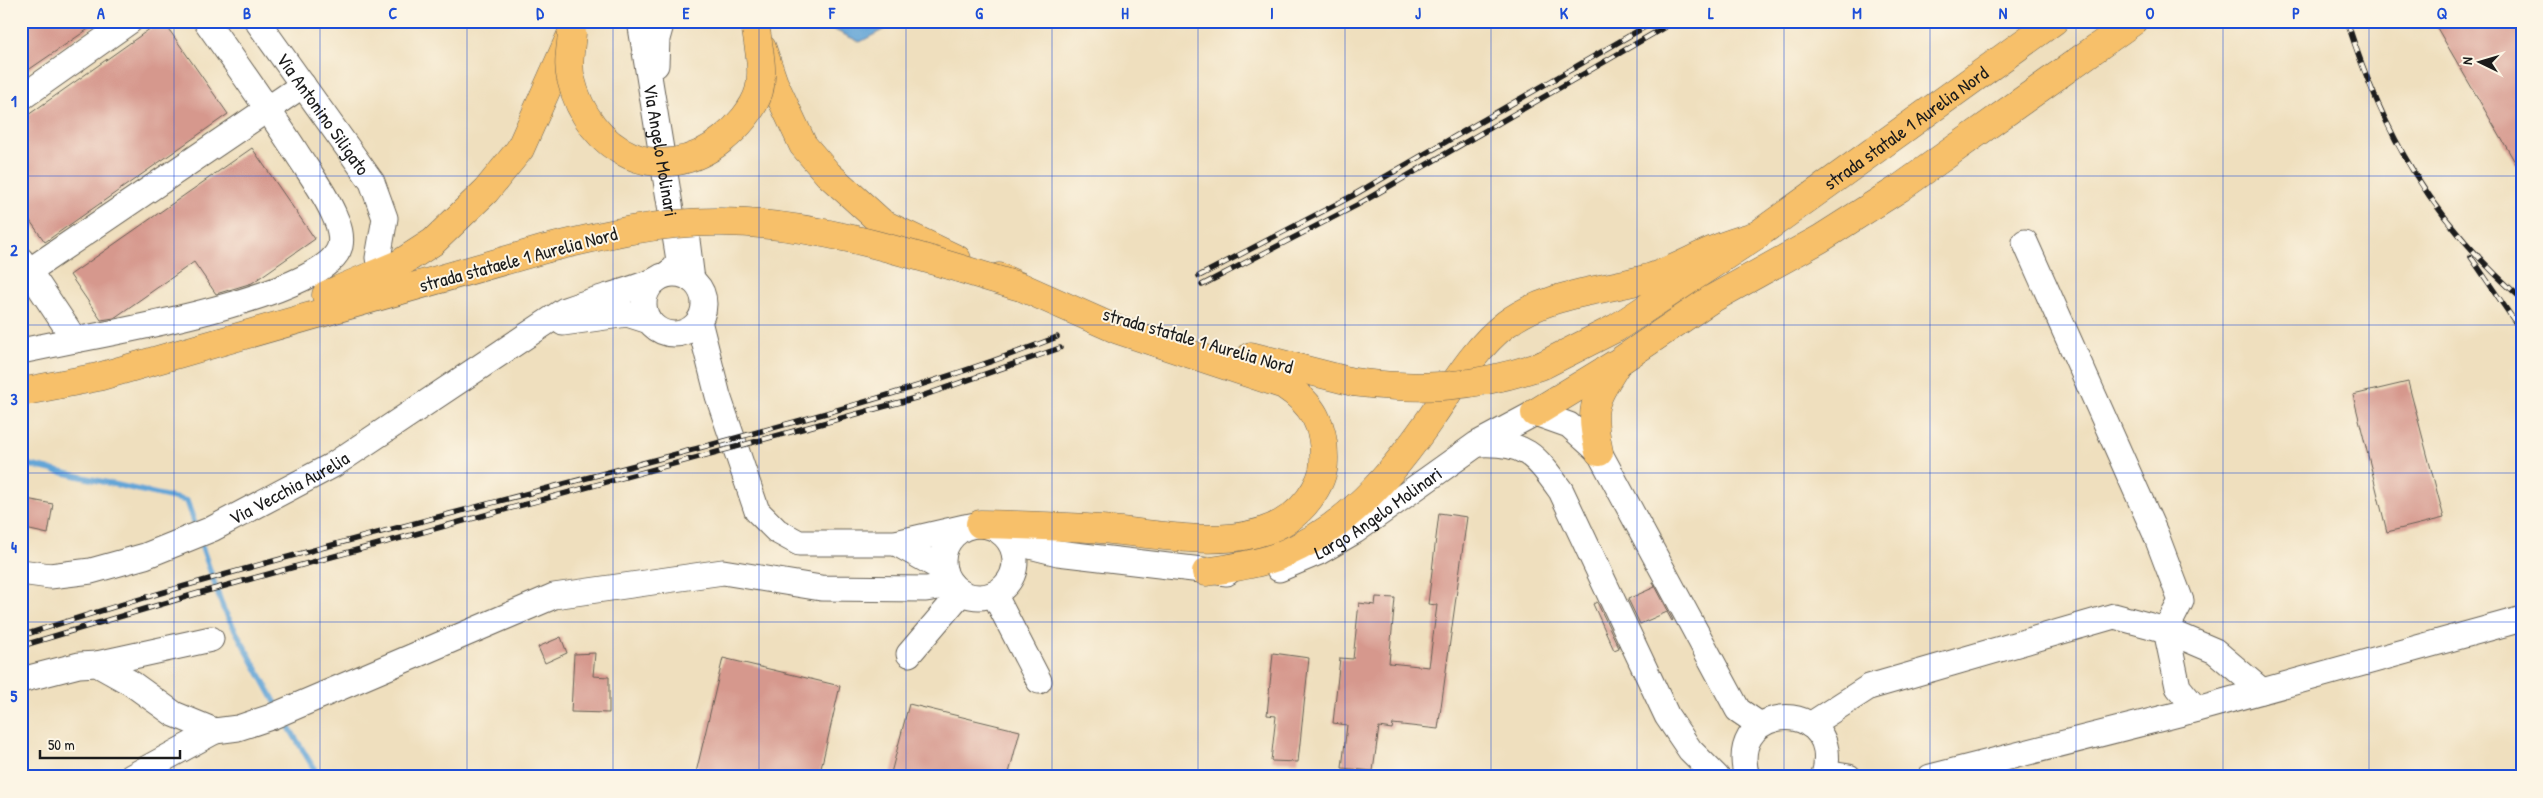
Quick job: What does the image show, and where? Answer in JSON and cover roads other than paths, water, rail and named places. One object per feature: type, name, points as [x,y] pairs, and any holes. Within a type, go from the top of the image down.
[{"type":"main road","name":"strada statale 1 Aurelia Nord","points":[[1032,292],[1217,346],[1352,382],[1396,387],[1440,388],[1479,383],[1510,376],[1543,365],[1616,328],[1757,235],[2054,21]]},
{"type":"main road","points":[[1535,413],[1618,364],[1710,300],[1820,239],[1900,188],[2134,21]]},
{"type":"main road","points":[[573,27],[570,77],[580,107],[597,133],[624,152],[638,158],[664,164],[694,158],[714,147],[732,132],[748,112],[759,91],[761,69],[754,26]]},
{"type":"main road","points":[[754,26],[774,82],[803,145],[828,174],[882,223],[1118,330],[1284,384],[1302,396],[1320,427],[1324,463],[1317,488],[1296,515],[1278,527],[1240,537],[1179,537],[1101,529],[972,525]]},
{"type":"main road","points":[[195,349],[238,323],[336,292],[399,264],[432,242],[486,191],[520,149],[573,27]]},
{"type":"main road","name":"strada stataele 1 Aurelia Nord","points":[[21,392],[98,377],[545,249],[620,231],[667,224],[721,222],[771,225],[847,236],[1032,292]]},
{"type":"main road","points":[[1206,572],[1242,566],[1276,557],[1314,538],[1344,519],[1372,494],[1408,452],[1481,348],[1507,324],[1535,306],[1567,295],[1645,279],[1718,248],[1757,235]]},
{"type":"main road","points":[[1599,452],[1592,420],[1595,399],[1618,364]]},
{"type":"street","points":[[21,98],[130,21]]},
{"type":"street","points":[[21,351],[229,306],[310,274],[335,256],[340,246],[340,234],[336,219],[328,203],[268,108],[206,21]]},
{"type":"street","name":"Via Antonino Siligato","points":[[257,21],[372,182],[385,218],[378,258]]},
{"type":"street","name":"Via Angelo Molinari","points":[[640,21],[679,260],[676,268],[661,278]]},
{"type":"street","name":"Via Angelo Molinari","points":[[662,21],[655,56],[692,280]]},
{"type":"street","points":[[75,340],[25,265],[303,84]]},
{"type":"street","points":[[2025,242],[2156,535],[2181,601],[2166,630],[2178,687],[2196,709]]},
{"type":"street","points":[[699,321],[684,332],[675,334],[656,329],[649,321],[644,304],[650,286],[661,278],[675,274],[692,280],[702,295],[704,303],[699,321],[718,396],[757,511],[777,531],[799,543],[896,543],[972,525],[991,526],[1002,532],[1010,541],[1014,552],[1015,565],[1003,586]]},
{"type":"street","name":"Via Vecchia Aurelia","points":[[21,572],[50,576],[92,571],[145,556],[212,529],[333,465],[565,310],[599,297],[638,288],[661,278]]},
{"type":"street","name":"Via Vecchia Aurelia","points":[[530,335],[554,325],[599,317],[627,314],[649,321]]},
{"type":"street","points":[[675,334],[718,396]]},
{"type":"street","points":[[1535,413],[1569,425],[1599,452],[1738,710],[1760,725]]},
{"type":"street","name":"Largo Angelo Molinari","points":[[1206,572],[1242,574],[1278,569],[1319,552],[1355,531],[1477,444],[1535,413]]},
{"type":"street","points":[[1477,444],[1503,443],[1522,449],[1540,462],[1561,491],[1667,716],[1690,750],[1717,777]]},
{"type":"street","points":[[909,654],[952,583],[943,555],[949,540],[972,525]]},
{"type":"street","points":[[1010,541],[1058,553],[1206,572]]},
{"type":"street","points":[[896,543],[972,596],[1003,586],[1058,553]]},
{"type":"street","points":[[131,777],[215,731],[238,728],[271,717],[554,596],[722,572],[821,588],[926,589],[952,583]]},
{"type":"street","points":[[1003,586],[1039,681]]},
{"type":"street","points":[[1810,725],[1869,687],[2114,616],[2166,630],[2215,651],[2262,691]]},
{"type":"street","points":[[1930,777],[2196,709],[2522,619]]},
{"type":"street","points":[[21,680],[79,665],[97,664],[211,639]]},
{"type":"street","points":[[97,664],[131,683],[174,714],[215,731]]},
{"type":"street","points":[[1747,777],[1743,764],[1744,749],[1750,736],[1760,725],[1773,719],[1786,717],[1799,719],[1810,725],[1820,735],[1825,747],[1827,760],[1824,775],[1850,777]]},
{"type":"water","points":[[815,21],[900,21],[860,42]]},
{"type":"waterway","points":[[21,463],[187,501],[197,530]]},
{"type":"waterway","points":[[200,541],[223,608],[279,709]]},
{"type":"waterway","points":[[284,719],[319,777]]},
{"type":"railway","points":[[1199,276],[1352,196],[1655,21]]},
{"type":"railway","points":[[1202,285],[1357,205],[1675,21]]},
{"type":"railway","points":[[2347,21],[2377,101],[2394,138],[2414,173],[2462,238],[2490,269],[2522,299]]},
{"type":"railway","points":[[2471,257],[2522,332]]},
{"type":"railway","points":[[21,636],[268,562],[731,439],[919,386],[1057,337]]},
{"type":"railway","points":[[21,646],[199,593],[919,397],[1060,348]]}]
